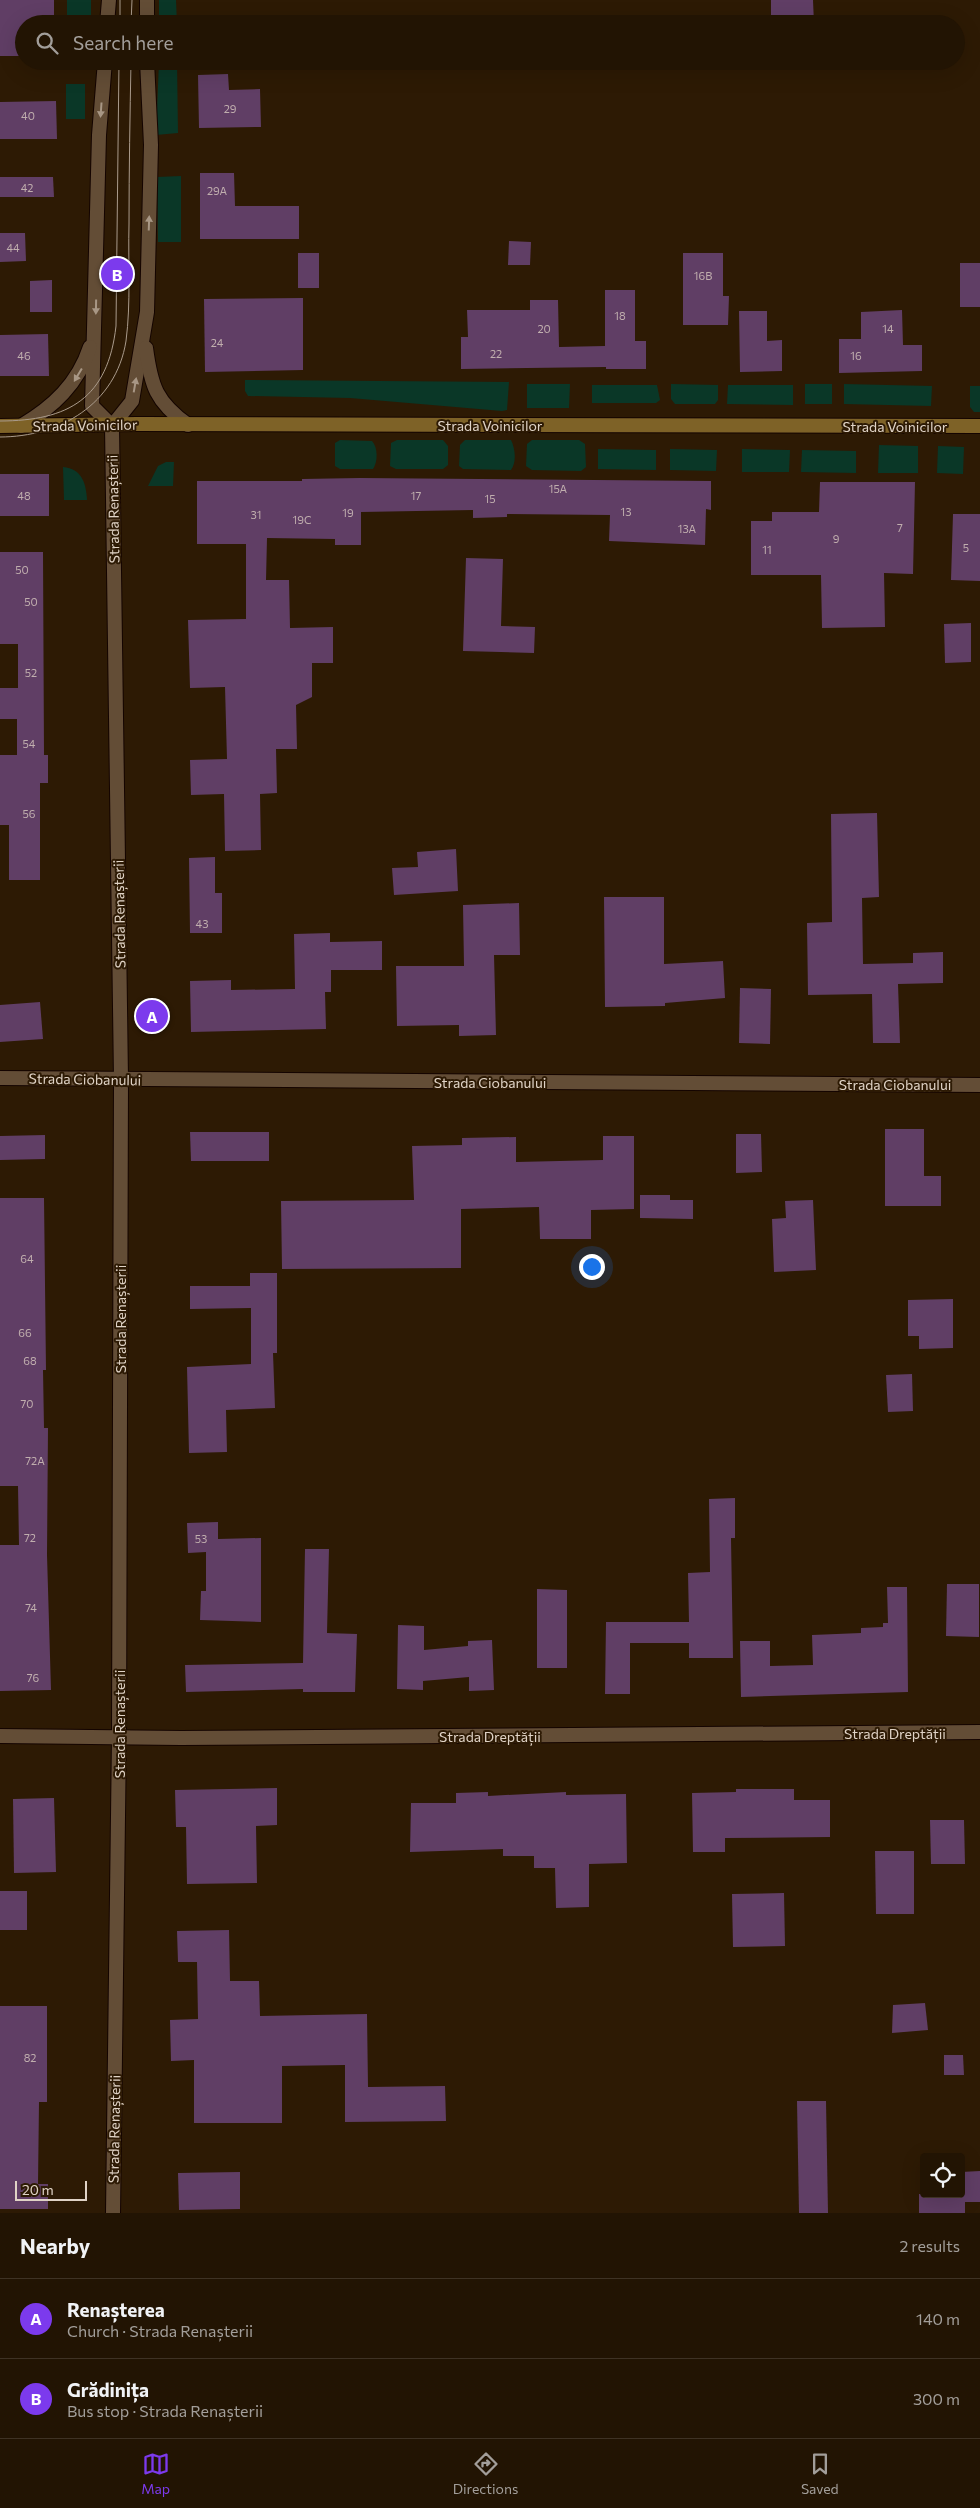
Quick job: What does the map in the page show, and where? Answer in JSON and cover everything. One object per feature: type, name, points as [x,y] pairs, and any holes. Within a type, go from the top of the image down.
[{"type":"main road","name":"Strada Voinicilor","points":[[0,426],[980,426]]},
{"type":"street","points":[[108,15],[109,0]]},
{"type":"street","points":[[147,0],[147,15]]},
{"type":"street","points":[[104,70],[99,135],[92,406],[112,426],[132,401],[144,336],[151,145],[147,70]]},
{"type":"street","points":[[21,426],[55,402],[72,384],[85,364],[95,330]]},
{"type":"street","points":[[144,336],[150,374],[157,397],[169,411],[188,425]]},
{"type":"street","name":"Strada Renașterii","points":[[112,426],[121,1079],[119,1737],[113,2213]]},
{"type":"street","name":"Strada Ciobanului","points":[[0,1078],[980,1085]]},
{"type":"street","name":"Strada Dreptății","points":[[0,1736],[980,1732]]},
{"type":"green space","points":[[67,0],[91,0],[91,15],[67,15]]},
{"type":"green space","points":[[159,0],[176,0],[177,15],[159,15]]},
{"type":"green space","points":[[159,70],[177,70],[178,133],[156,135]]},
{"type":"green space","points":[[66,84],[85,84],[85,119],[66,119]]},
{"type":"green space","points":[[181,176],[181,242],[158,242],[157,177]]},
{"type":"green space","points":[[245,380],[509,382],[507,410],[502,411],[350,398],[248,396],[245,391]]},
{"type":"green space","points":[[527,384],[570,384],[569,408],[527,408]]},
{"type":"green space","points":[[671,384],[718,385],[718,400],[715,404],[675,404],[671,399]]},
{"type":"green space","points":[[805,384],[832,384],[832,404],[805,404]]},
{"type":"green space","points":[[844,384],[932,386],[931,406],[844,404]]},
{"type":"green space","points":[[592,385],[657,385],[660,400],[656,403],[592,403]]},
{"type":"green space","points":[[728,385],[793,385],[793,405],[727,404]]},
{"type":"green space","points":[[970,386],[980,386],[980,412],[974,412],[970,407]]},
{"type":"green space","points":[[340,440],[372,441],[377,455],[373,469],[340,469],[335,466],[335,443]]},
{"type":"green space","points":[[397,440],[443,440],[448,446],[448,465],[443,469],[396,469],[390,466],[391,443]]},
{"type":"green space","points":[[465,440],[511,440],[515,455],[513,467],[511,470],[463,469],[459,466],[460,445]]},
{"type":"green space","points":[[532,440],[579,440],[585,444],[586,467],[581,471],[532,470],[526,466],[527,444]]},
{"type":"green space","points":[[879,445],[918,446],[918,473],[878,473]]},
{"type":"green space","points":[[938,446],[964,447],[963,474],[937,473]]},
{"type":"green space","points":[[598,449],[656,450],[656,470],[598,469]]},
{"type":"green space","points":[[670,449],[717,450],[716,471],[670,470]]},
{"type":"green space","points":[[742,449],[790,450],[789,472],[742,472]]},
{"type":"green space","points":[[802,450],[856,451],[856,473],[801,472]]},
{"type":"green space","points":[[166,462],[174,462],[173,486],[148,486],[158,466]]},
{"type":"green space","points":[[63,467],[75,471],[82,478],[87,500],[64,500]]},
{"type":"building","points":[[0,0],[54,0],[54,15],[15,15],[15,56],[0,56]]},
{"type":"building","points":[[771,0],[813,0],[814,15],[771,15]]},
{"type":"building","points":[[228,74],[229,90],[260,89],[261,127],[199,128],[198,75]]},
{"type":"building","points":[[56,101],[57,139],[0,139],[0,102]]},
{"type":"building","points":[[200,173],[234,173],[235,206],[299,206],[299,239],[200,239]]},
{"type":"building","points":[[0,177],[53,177],[54,197],[0,197]]},
{"type":"building","points":[[0,233],[25,233],[26,261],[0,262]]},
{"type":"building","points":[[509,241],[531,242],[530,265],[508,265]]},
{"type":"building","points":[[298,253],[319,253],[319,288],[298,288]]},
{"type":"building","points":[[683,253],[723,253],[723,296],[729,296],[728,325],[683,325]]},
{"type":"building","points":[[960,263],[980,263],[980,307],[960,307]]},
{"type":"building","points":[[52,280],[52,312],[30,312],[30,281]]},
{"type":"building","points":[[605,290],[635,290],[635,341],[646,341],[646,369],[606,369],[606,367],[461,369],[461,337],[468,337],[467,310],[530,310],[530,300],[558,300],[559,347],[605,346]]},
{"type":"building","points":[[303,298],[303,370],[205,372],[204,299]]},
{"type":"building","points":[[902,310],[903,345],[922,345],[922,371],[839,373],[839,339],[861,339],[861,312]]},
{"type":"building","points":[[739,311],[767,311],[767,341],[782,340],[782,371],[740,372]]},
{"type":"building","points":[[48,334],[49,376],[0,376],[0,335]]},
{"type":"building","points":[[0,474],[49,474],[49,516],[0,516]]},
{"type":"building","points":[[302,479],[711,481],[711,510],[706,509],[705,545],[609,541],[610,515],[507,514],[507,517],[473,518],[473,510],[361,512],[361,545],[335,545],[335,539],[267,538],[266,580],[289,580],[290,628],[333,627],[333,663],[312,663],[312,697],[296,705],[297,749],[276,749],[277,793],[260,794],[261,850],[225,851],[224,794],[191,795],[190,760],[227,759],[225,687],[190,688],[188,620],[246,619],[246,544],[197,544],[197,481],[302,481]]},
{"type":"building","points":[[820,482],[915,482],[913,574],[884,573],[885,627],[822,628],[821,575],[751,575],[751,521],[772,521],[772,512],[819,512]]},
{"type":"building","points":[[953,514],[980,514],[980,581],[951,580]]},
{"type":"building","points":[[0,552],[43,552],[44,755],[48,755],[48,783],[40,783],[40,880],[9,880],[9,825],[0,825],[0,755],[17,755],[17,719],[0,719],[0,688],[18,688],[18,644],[0,644]]},
{"type":"building","points":[[466,558],[503,559],[501,626],[535,627],[534,653],[463,651]]},
{"type":"building","points":[[971,623],[971,662],[945,663],[944,624]]},
{"type":"building","points":[[877,813],[879,897],[862,898],[863,964],[913,963],[913,953],[943,952],[943,983],[898,984],[900,1043],[873,1043],[872,994],[808,995],[807,923],[832,922],[831,814]]},
{"type":"building","points":[[456,849],[458,891],[394,895],[392,868],[418,867],[417,852]]},
{"type":"building","points":[[215,857],[215,893],[222,893],[222,933],[190,933],[189,858]]},
{"type":"building","points":[[604,897],[664,897],[664,964],[723,961],[725,998],[665,1003],[665,1006],[605,1007]]},
{"type":"building","points":[[519,903],[520,955],[494,955],[496,1035],[459,1036],[459,1025],[397,1026],[396,966],[464,966],[463,905]]},
{"type":"building","points":[[330,933],[330,942],[382,941],[382,970],[331,970],[331,992],[325,992],[326,1029],[191,1032],[190,981],[231,980],[231,990],[295,989],[294,934]]},
{"type":"building","points":[[740,988],[771,989],[770,1044],[739,1043]]},
{"type":"building","points":[[40,1002],[43,1039],[0,1042],[0,1005]]},
{"type":"building","points":[[885,1129],[924,1129],[924,1176],[941,1176],[941,1206],[885,1206]]},
{"type":"building","points":[[190,1132],[269,1132],[269,1161],[191,1161]]},
{"type":"building","points":[[736,1134],[761,1134],[762,1172],[736,1173]]},
{"type":"building","points":[[45,1135],[45,1159],[0,1160],[0,1136]]},
{"type":"building","points":[[603,1136],[634,1136],[634,1209],[591,1210],[591,1239],[540,1239],[539,1207],[461,1209],[461,1268],[282,1269],[281,1201],[414,1200],[412,1146],[462,1145],[462,1138],[516,1137],[516,1162],[603,1160]]},
{"type":"building","points":[[640,1195],[670,1195],[670,1200],[693,1200],[693,1219],[640,1218]]},
{"type":"building","points":[[0,1198],[44,1198],[46,1370],[43,1370],[44,1428],[48,1428],[47,1555],[51,1690],[0,1691],[0,1545],[19,1545],[18,1486],[0,1486]]},
{"type":"building","points":[[813,1200],[816,1270],[774,1272],[772,1219],[786,1218],[785,1201]]},
{"type":"building","points":[[250,1273],[277,1273],[277,1353],[273,1353],[275,1408],[226,1410],[227,1452],[189,1453],[187,1367],[251,1364],[251,1308],[190,1309],[190,1286],[250,1286]]},
{"type":"building","points":[[953,1299],[953,1348],[919,1349],[919,1336],[908,1336],[908,1300]]},
{"type":"building","points":[[912,1374],[913,1411],[888,1412],[886,1375]]},
{"type":"building","points":[[735,1498],[735,1538],[731,1538],[733,1658],[689,1658],[689,1643],[630,1643],[630,1694],[605,1694],[606,1622],[689,1622],[688,1573],[710,1572],[709,1499]]},
{"type":"building","points":[[218,1522],[218,1539],[261,1538],[261,1622],[200,1620],[201,1591],[206,1591],[206,1552],[188,1553],[187,1523]]},
{"type":"building","points":[[305,1549],[329,1549],[327,1633],[357,1634],[355,1692],[303,1692],[303,1689],[186,1692],[185,1665],[303,1663]]},
{"type":"building","points":[[947,1584],[979,1584],[979,1637],[946,1636]]},
{"type":"building","points":[[887,1587],[907,1587],[908,1692],[741,1697],[740,1641],[770,1641],[770,1666],[813,1665],[812,1635],[861,1633],[861,1628],[883,1627],[883,1623],[888,1623]]},
{"type":"building","points":[[537,1589],[567,1590],[567,1668],[537,1668]]},
{"type":"building","points":[[398,1625],[424,1626],[424,1650],[468,1646],[468,1641],[492,1640],[494,1690],[469,1691],[469,1677],[423,1681],[423,1690],[397,1689]]},
{"type":"building","points":[[277,1788],[277,1825],[256,1826],[257,1883],[187,1884],[186,1827],[176,1827],[175,1790]]},
{"type":"building","points":[[736,1789],[794,1789],[794,1800],[830,1800],[830,1837],[725,1838],[725,1852],[693,1852],[692,1793],[736,1792]]},
{"type":"building","points":[[488,1792],[488,1796],[566,1792],[566,1795],[626,1794],[627,1863],[589,1864],[589,1907],[556,1908],[555,1868],[534,1868],[534,1856],[503,1856],[503,1849],[410,1852],[411,1803],[456,1803],[456,1793]]},
{"type":"building","points":[[54,1798],[56,1872],[14,1873],[13,1799]]},
{"type":"building","points":[[930,1820],[964,1820],[965,1864],[931,1864]]},
{"type":"building","points":[[875,1851],[914,1851],[914,1914],[876,1914]]},
{"type":"building","points":[[0,1891],[27,1891],[27,1930],[0,1930]]},
{"type":"building","points":[[784,1893],[785,1946],[733,1947],[732,1894]]},
{"type":"building","points":[[229,1930],[230,1981],[259,1981],[260,2016],[367,2014],[368,2087],[445,2086],[446,2121],[345,2122],[345,2065],[282,2066],[282,2123],[194,2123],[194,2060],[171,2061],[170,2020],[198,2019],[197,1962],[178,1962],[177,1931]]},
{"type":"building","points":[[925,2003],[928,2030],[892,2033],[893,2005]]},
{"type":"building","points":[[0,2006],[47,2006],[47,2102],[39,2102],[38,2184],[48,2184],[48,2209],[0,2209]]},
{"type":"building","points":[[944,2055],[963,2055],[964,2075],[944,2075]]},
{"type":"building","points":[[797,2101],[826,2101],[828,2213],[799,2213]]},
{"type":"building","points":[[980,2171],[980,2202],[965,2202],[965,2213],[919,2213],[919,2194],[920,2198],[965,2198],[965,2172]]},
{"type":"building","points":[[240,2172],[240,2209],[179,2210],[178,2173]]},
{"type":"tram line","points":[[120,0],[120,15]]},
{"type":"tram line","points":[[131,15],[132,0]]},
{"type":"tram line","points":[[0,421],[24,420],[46,416],[65,410],[81,401],[94,388],[104,371],[112,351],[116,326],[119,70]]},
{"type":"tram line","points":[[0,437],[44,431],[82,413],[98,399],[111,383],[120,363],[126,341],[128,312],[131,70]]},
{"type":"place","name":"Grădinița","points":[[117,274]]},
{"type":"place","name":"Renașterea","points":[[152,1016]]}]
